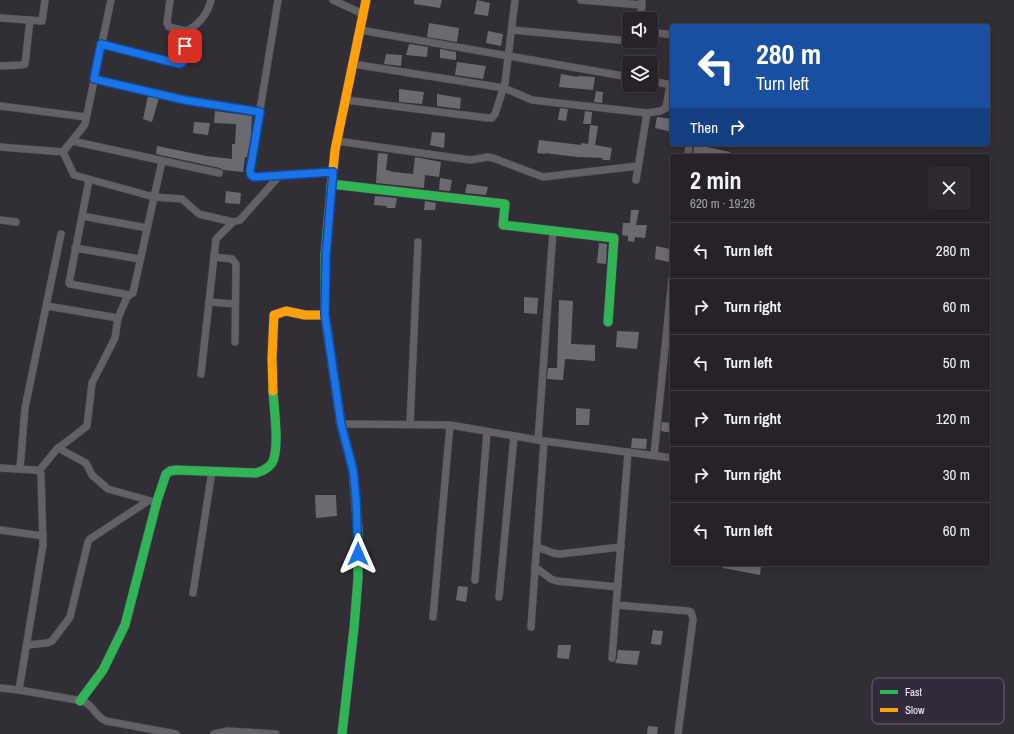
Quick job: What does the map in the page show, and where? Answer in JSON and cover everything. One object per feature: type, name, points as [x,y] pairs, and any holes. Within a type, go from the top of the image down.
[{"type":"street","points":[[0,18],[42,20],[45,0]]},
{"type":"street","points":[[63,152],[83,127],[111,0]]},
{"type":"street","points":[[170,0],[166,17],[169,27],[186,31]]},
{"type":"street","points":[[101,44],[179,64],[182,63],[184,60],[186,31],[204,16],[208,11],[211,0]]},
{"type":"street","points":[[278,0],[250,171],[251,175],[254,177],[333,172]]},
{"type":"street","points":[[332,0],[363,14]]},
{"type":"street","points":[[342,734],[354,628],[358,578],[358,543],[353,470],[341,424],[325,315],[326,255],[331,184],[337,142],[366,0]]},
{"type":"street","points":[[346,100],[492,118],[495,114],[504,88],[515,0]]},
{"type":"street","points":[[586,0],[642,3]]},
{"type":"street","points":[[0,66],[25,64],[30,20]]},
{"type":"street","points":[[360,30],[622,76]]},
{"type":"street","points":[[512,30],[622,40]]},
{"type":"street","points":[[658,33],[670,35]]},
{"type":"street","points":[[353,64],[504,88],[532,100],[647,114],[649,112],[660,111],[666,108],[670,90]]},
{"type":"street","points":[[94,79],[184,100],[260,112]]},
{"type":"street","points":[[658,82],[670,85]]},
{"type":"street","points":[[0,106],[86,117]]},
{"type":"street","points":[[636,180],[647,114]]},
{"type":"street","points":[[72,141],[219,173]]},
{"type":"street","points":[[337,142],[470,160],[488,157],[543,177],[638,166]]},
{"type":"street","points":[[0,146],[63,152]]},
{"type":"street","points":[[63,152],[72,174],[154,197],[184,200],[199,214],[233,222],[240,220],[280,175]]},
{"type":"street","points":[[89,180],[69,283],[128,295],[133,293],[162,160]]},
{"type":"street","points":[[331,184],[505,204],[503,225],[614,238],[608,322]]},
{"type":"street","points":[[82,216],[147,228]]},
{"type":"street","points":[[0,220],[16,222]]},
{"type":"street","points":[[201,374],[216,239],[233,222]]},
{"type":"street","points":[[531,627],[553,231]]},
{"type":"street","points":[[20,469],[25,408],[61,234]]},
{"type":"street","points":[[410,424],[418,242]]},
{"type":"street","points":[[75,248],[140,259]]},
{"type":"street","points":[[214,258],[235,261],[236,264],[235,342]]},
{"type":"street","points":[[39,471],[58,448],[87,426],[92,383],[114,338],[118,318],[128,295]]},
{"type":"street","points":[[654,455],[670,299]]},
{"type":"street","points":[[209,302],[235,304]]},
{"type":"street","points":[[47,306],[118,318]]},
{"type":"street","points":[[80,701],[103,670],[125,625],[153,501],[166,474],[170,471],[256,473],[267,469],[272,464],[276,450],[272,358],[274,314],[279,311],[286,310],[305,315],[325,315]]},
{"type":"street","points":[[341,424],[450,425],[541,441],[670,458]]},
{"type":"street","points":[[433,617],[450,425]]},
{"type":"street","points":[[475,580],[487,432]]},
{"type":"street","points":[[500,596],[514,436]]},
{"type":"street","points":[[58,448],[86,463],[92,475],[108,489],[153,501]]},
{"type":"street","points":[[612,658],[628,452]]},
{"type":"street","points":[[0,468],[39,471]]},
{"type":"street","points":[[19,690],[43,545],[41,474],[39,471]]},
{"type":"street","points":[[193,593],[212,471]]},
{"type":"street","points":[[27,645],[52,641],[70,617],[90,539],[153,501]]},
{"type":"street","points":[[0,530],[43,536]]},
{"type":"street","points":[[536,547],[560,554],[621,547]]},
{"type":"street","points":[[535,567],[551,579],[557,581],[618,587]]},
{"type":"street","points":[[616,605],[691,612],[692,615],[678,734]]},
{"type":"street","points":[[0,688],[86,702],[100,718],[106,721],[176,734]]},
{"type":"street","points":[[217,734],[228,731],[276,734]]},
{"type":"building","points":[[414,0],[442,0],[440,8],[414,4]]},
{"type":"building","points":[[477,0],[490,3],[488,16],[474,14]]},
{"type":"building","points":[[429,23],[459,28],[457,42],[427,37]]},
{"type":"building","points":[[488,31],[503,34],[501,46],[486,43]]},
{"type":"building","points":[[409,44],[428,47],[427,57],[406,55]]},
{"type":"building","points":[[440,49],[456,52],[456,60],[440,58]]},
{"type":"building","points":[[386,54],[402,55],[401,66],[384,64]]},
{"type":"building","points":[[457,62],[486,66],[483,79],[455,75]]},
{"type":"building","points":[[561,74],[578,77],[595,77],[593,90],[559,87]]},
{"type":"building","points":[[399,89],[424,92],[422,104],[399,102]]},
{"type":"building","points":[[596,91],[603,92],[602,103],[594,102]]},
{"type":"building","points":[[437,94],[461,98],[460,109],[437,106]]},
{"type":"building","points":[[148,96],[159,98],[152,122],[143,119]]},
{"type":"building","points":[[560,108],[568,109],[566,121],[558,120]]},
{"type":"building","points":[[215,111],[252,116],[251,136],[247,157],[245,157],[243,172],[223,170],[220,168],[156,154],[157,146],[206,156],[232,159],[232,144],[235,144],[236,124],[214,123]]},
{"type":"building","points":[[585,111],[592,112],[591,124],[583,124]]},
{"type":"building","points":[[657,117],[670,119],[670,132],[655,128]]},
{"type":"building","points":[[194,122],[210,123],[208,135],[193,133]]},
{"type":"building","points":[[590,125],[598,126],[595,145],[612,148],[610,160],[602,160],[603,158],[537,153],[539,140],[581,145],[581,143],[588,144]]},
{"type":"building","points":[[432,132],[445,133],[444,148],[430,145]]},
{"type":"building","points":[[694,147],[707,147],[730,152],[730,154],[693,154]]},
{"type":"building","points":[[378,153],[388,154],[386,170],[394,172],[413,174],[415,157],[441,162],[439,177],[425,175],[424,188],[376,183]]},
{"type":"building","points":[[440,178],[452,180],[450,191],[439,190]]},
{"type":"building","points":[[467,184],[488,187],[486,195],[465,193]]},
{"type":"building","points":[[226,191],[241,193],[240,204],[225,203]]},
{"type":"building","points":[[375,196],[397,198],[395,208],[386,208],[387,206],[374,205]]},
{"type":"building","points":[[425,201],[436,203],[435,210],[424,210]]},
{"type":"building","points":[[631,210],[639,210],[636,225],[647,225],[645,238],[635,237],[634,242],[628,241],[628,236],[622,235],[623,223],[630,223]]},
{"type":"building","points":[[599,243],[607,244],[606,264],[597,263]]},
{"type":"building","points":[[656,246],[670,249],[669,262],[655,259]]},
{"type":"building","points":[[524,297],[538,298],[537,314],[524,313]]},
{"type":"building","points":[[559,300],[573,301],[571,344],[595,345],[595,361],[565,359],[563,380],[547,379],[548,368],[557,368]]},
{"type":"building","points":[[617,331],[639,332],[637,349],[616,347]]},
{"type":"building","points":[[576,408],[590,409],[589,425],[576,425]]},
{"type":"building","points":[[662,422],[670,423],[670,433],[661,431]]},
{"type":"building","points":[[632,438],[647,439],[646,449],[631,448]]},
{"type":"building","points":[[315,495],[336,495],[337,516],[316,518]]},
{"type":"building","points":[[723,566],[761,566],[760,575],[723,568]]},
{"type":"building","points":[[458,586],[468,587],[466,602],[456,600]]},
{"type":"building","points":[[653,630],[663,631],[661,645],[651,644]]},
{"type":"building","points":[[558,645],[571,645],[569,659],[557,658]]},
{"type":"building","points":[[618,650],[640,651],[637,665],[615,663]]},
{"type":"building","points":[[648,726],[658,727],[657,734],[647,734]]},
{"type":"traffic: fast","points":[[331,184],[505,204],[503,225],[614,238],[608,322]]},
{"type":"traffic: fast","points":[[331,189],[325,255],[325,315],[341,424],[353,470],[358,529],[358,578],[342,734]]},
{"type":"traffic: fast","points":[[80,701],[103,670],[125,625],[157,501],[166,474],[170,471],[176,470],[256,473],[269,467],[272,463],[276,449],[273,391]]},
{"type":"traffic: slow","points":[[331,189],[335,150],[366,0]]},
{"type":"traffic: slow","points":[[273,391],[272,358],[274,315],[286,311],[305,315],[325,315]]},
{"type":"route","points":[[185,46],[184,60],[179,64],[101,44],[94,79],[184,100],[260,112],[250,171],[251,175],[254,177],[333,172],[326,255],[325,315],[341,424],[353,470],[358,530],[358,554]]}]
